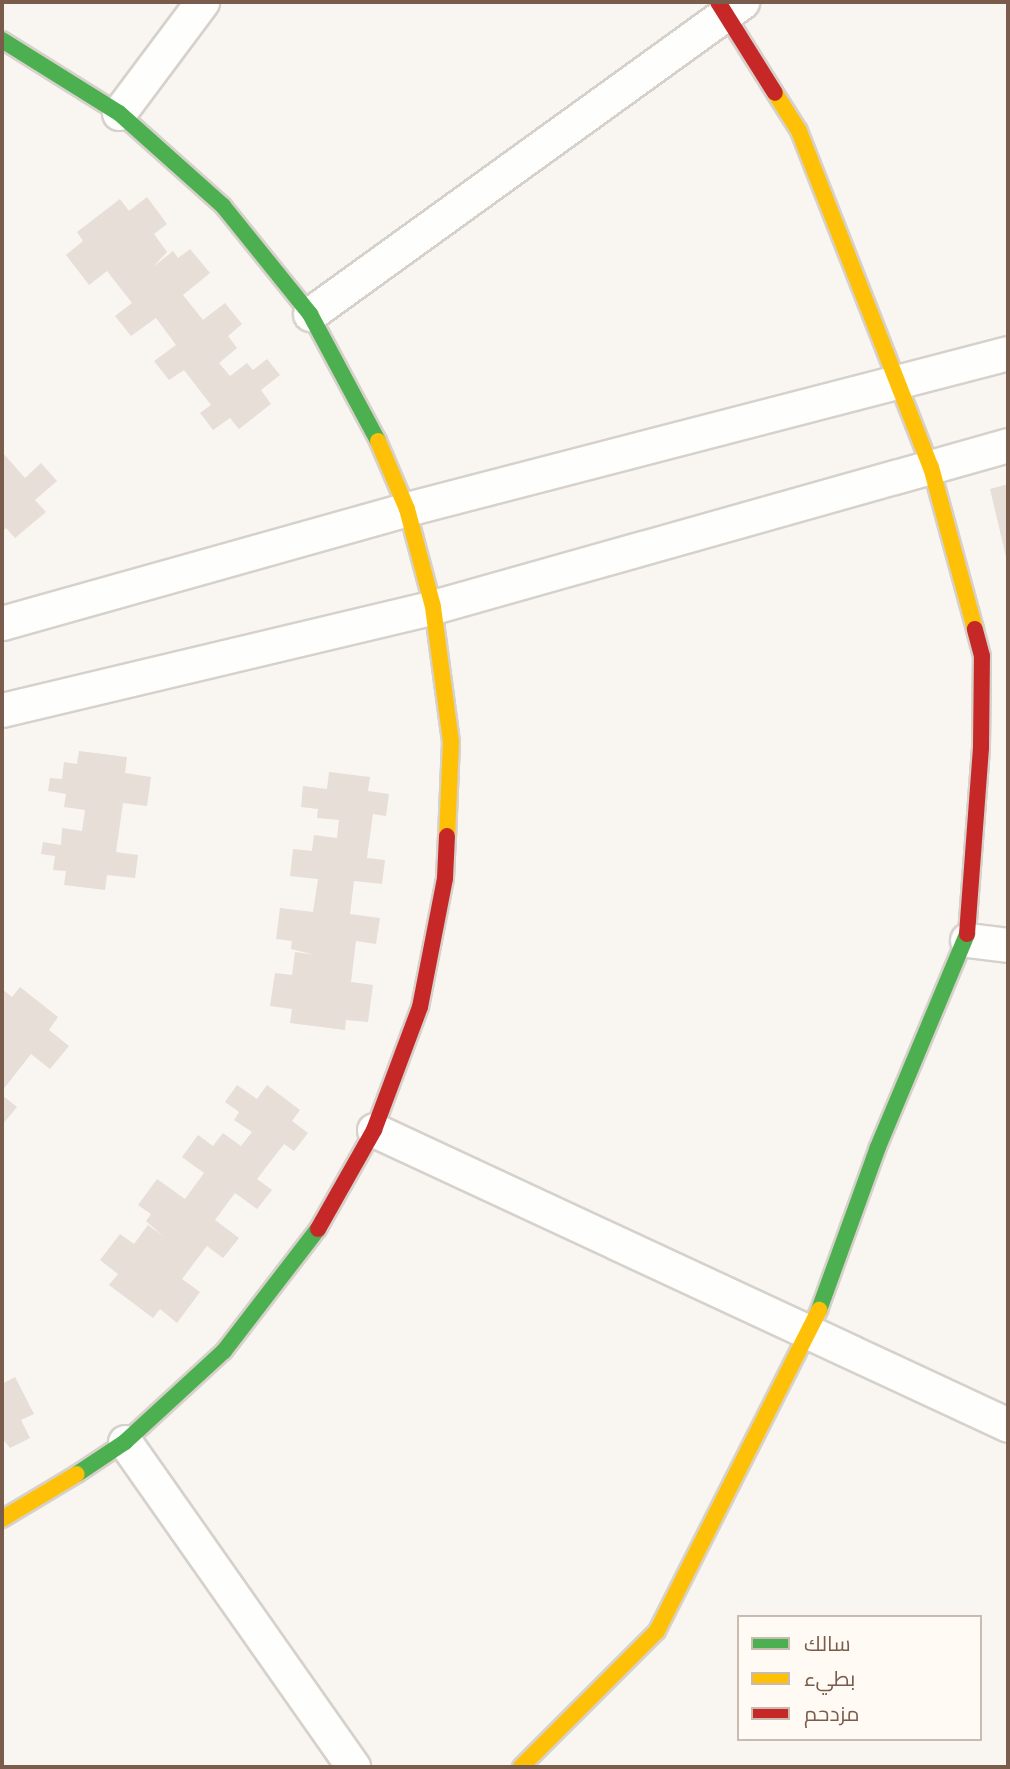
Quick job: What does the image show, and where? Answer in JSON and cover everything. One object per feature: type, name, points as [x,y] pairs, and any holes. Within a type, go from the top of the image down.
[{"type":"street","points":[[119,113],[202,2]]},
{"type":"street","points":[[310,314],[729,5],[799,131],[895,383],[931,467],[982,656],[982,748],[967,940],[878,1147],[811,1331],[657,1631],[521,1767]]},
{"type":"street","points":[[2,40],[119,113],[222,206],[310,314],[365,409],[407,509],[433,607],[451,742],[445,878],[420,1007],[374,1130],[308,1247],[224,1351],[125,1442],[40,1499],[2,1519]]},
{"type":"street","points":[[2,623],[407,509],[1008,353]]},
{"type":"street","points":[[2,710],[433,607],[1008,445]]},
{"type":"street","points":[[967,940],[1008,945]]},
{"type":"street","points":[[374,1130],[1008,1424]]},
{"type":"street","points":[[125,1442],[352,1767]]},
{"type":"building","points":[[147,197],[167,224],[154,234],[167,252],[153,267],[173,251],[178,258],[190,249],[210,273],[183,295],[203,320],[225,303],[242,324],[228,336],[237,348],[219,363],[230,376],[247,363],[253,370],[267,359],[280,375],[261,390],[271,404],[239,429],[230,418],[213,430],[200,413],[211,405],[184,370],[169,380],[154,361],[176,345],[156,318],[131,336],[115,316],[132,303],[107,271],[89,285],[66,255],[83,241],[77,232],[120,199],[129,211]]},
{"type":"building","points":[[2,452],[25,478],[41,463],[57,481],[35,500],[46,512],[15,538],[6,528],[2,532]]},
{"type":"building","points":[[1008,484],[1008,561],[1007,561],[990,489]]},
{"type":"building","points":[[79,751],[127,757],[125,773],[151,777],[147,806],[123,803],[116,852],[138,855],[135,878],[107,875],[105,890],[64,885],[66,871],[53,870],[55,856],[41,854],[43,842],[61,845],[62,828],[82,831],[85,810],[64,807],[66,794],[48,791],[50,778],[62,779],[64,762],[77,764]]},
{"type":"building","points":[[329,772],[370,777],[368,791],[389,794],[386,816],[373,814],[367,858],[385,860],[382,884],[354,881],[350,914],[380,918],[376,944],[356,941],[351,982],[373,985],[368,1022],[346,1020],[345,1030],[290,1023],[292,1009],[270,1006],[275,973],[292,975],[295,952],[315,955],[291,949],[292,941],[276,939],[280,908],[313,912],[318,879],[290,876],[293,849],[312,851],[314,835],[337,838],[339,820],[317,818],[318,809],[301,807],[303,786],[327,789]]},
{"type":"building","points":[[20,987],[58,1017],[49,1030],[69,1046],[50,1069],[31,1054],[2,1091],[2,989],[12,997]]},
{"type":"building","points":[[237,1085],[257,1099],[267,1085],[300,1110],[292,1121],[308,1133],[294,1151],[284,1144],[257,1179],[272,1190],[257,1209],[235,1193],[215,1220],[239,1238],[223,1258],[207,1246],[182,1279],[200,1292],[177,1323],[160,1309],[153,1318],[109,1285],[118,1274],[100,1260],[120,1234],[134,1244],[148,1225],[164,1237],[146,1221],[151,1214],[138,1205],[157,1179],[185,1199],[204,1173],[182,1157],[198,1135],[213,1146],[223,1133],[241,1146],[252,1132],[234,1120],[239,1112],[225,1102]]},
{"type":"building","points":[[2,1095],[17,1107],[2,1125]]},
{"type":"building","points":[[15,1377],[34,1414],[21,1420],[30,1438],[10,1448],[2,1438],[2,1384]]},
{"type":"traffic: fast","points":[[2,40],[119,113],[223,206],[310,314],[378,441]]},
{"type":"traffic: fast","points":[[819,1310],[878,1147],[967,934]]},
{"type":"traffic: fast","points":[[77,1474],[125,1442],[224,1351],[318,1229]]},
{"type":"traffic: slow","points":[[775,93],[799,131],[931,467],[975,629]]},
{"type":"traffic: slow","points":[[378,441],[407,509],[433,607],[451,742],[447,836]]},
{"type":"traffic: slow","points":[[521,1767],[657,1631],[819,1310]]},
{"type":"traffic: slow","points":[[2,1519],[77,1474]]},
{"type":"traffic: jam","points":[[718,2],[775,93]]},
{"type":"traffic: jam","points":[[967,934],[981,748],[982,656],[975,629]]},
{"type":"traffic: jam","points":[[318,1229],[374,1130],[420,1007],[445,878],[447,836]]}]
